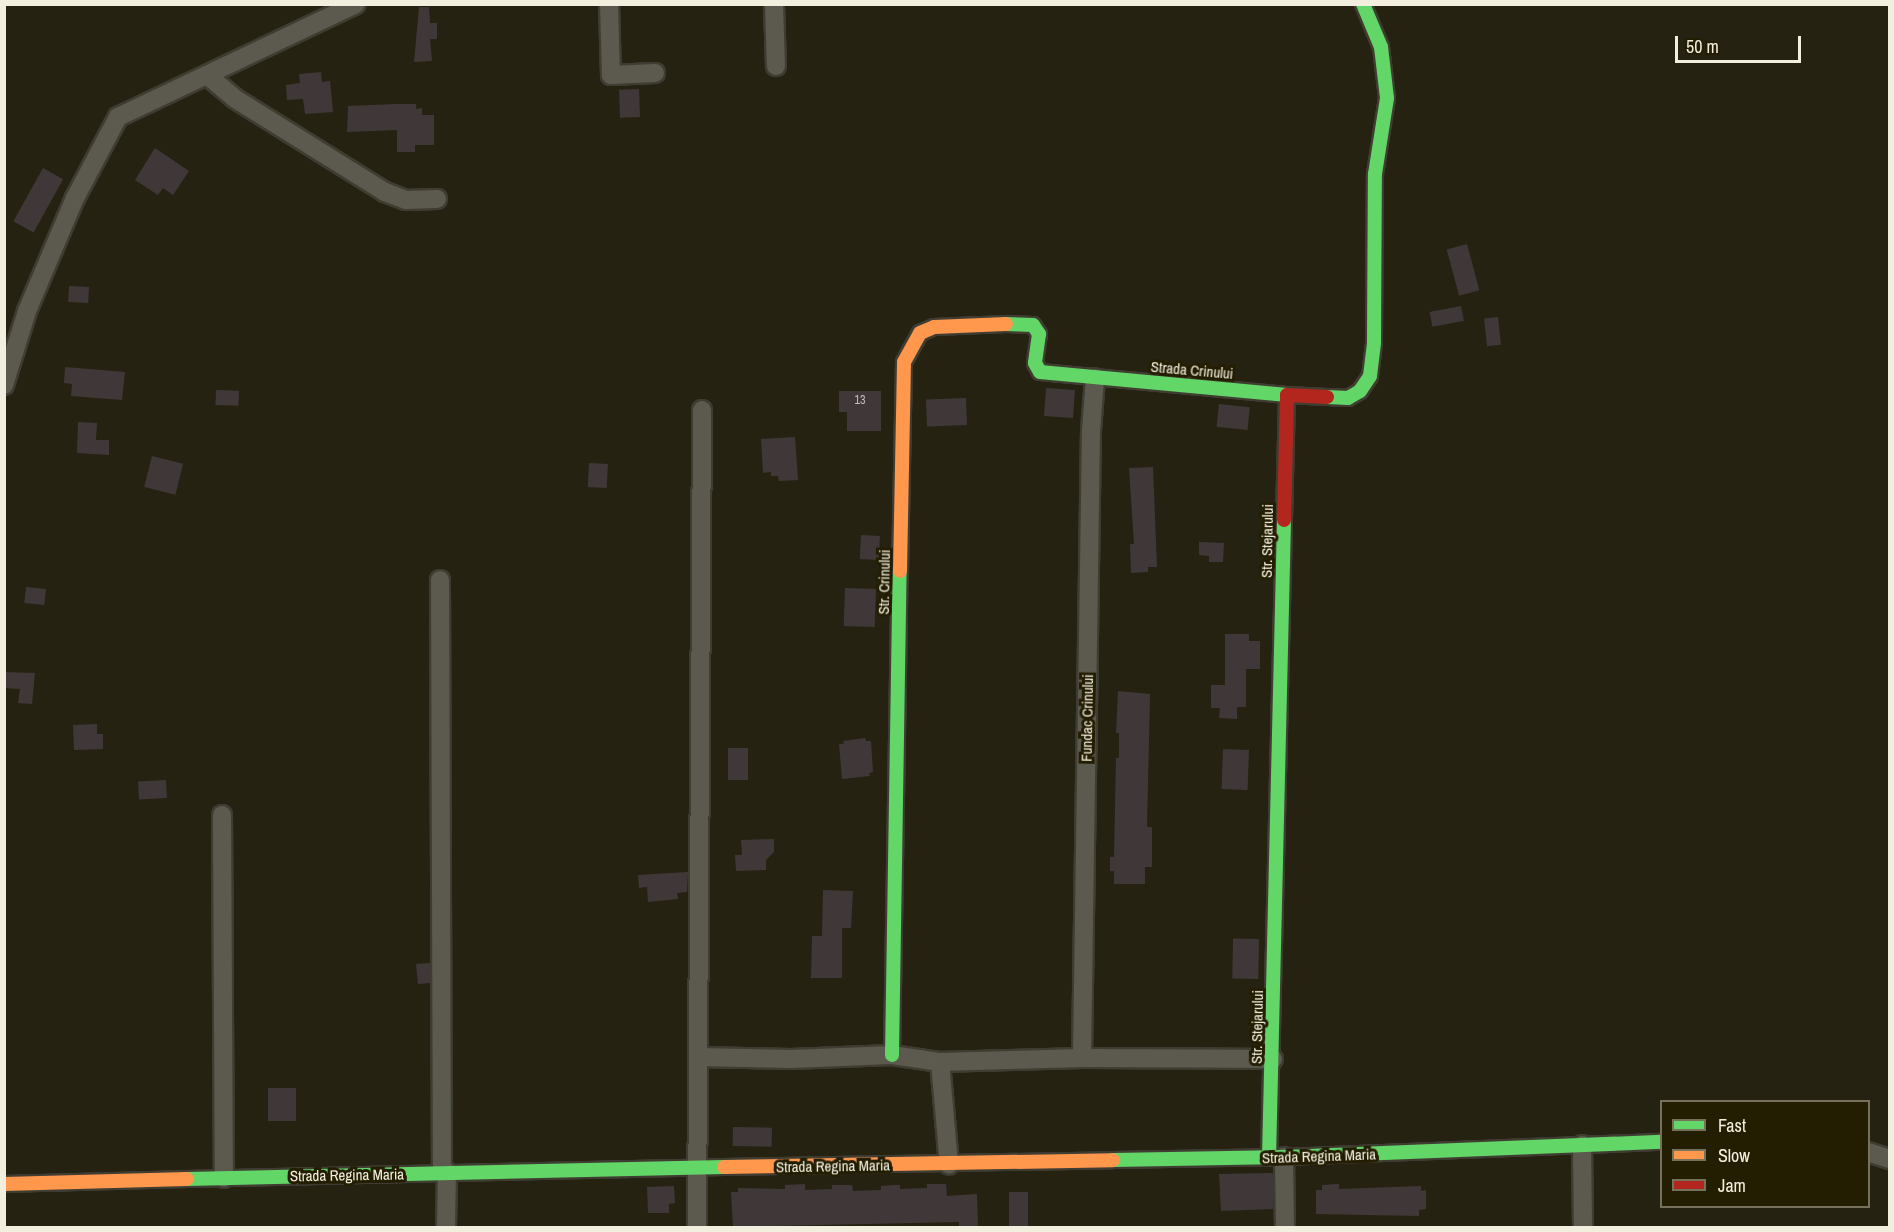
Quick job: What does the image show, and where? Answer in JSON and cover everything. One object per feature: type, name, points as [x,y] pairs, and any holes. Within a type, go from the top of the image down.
[{"type":"street","points":[[4,385],[27,311],[75,198],[118,117],[356,4]]},
{"type":"street","points":[[609,4],[610,75],[654,73]]},
{"type":"street","points":[[774,4],[776,66]]},
{"type":"street","points":[[1287,395],[1348,398],[1359,391],[1370,376],[1374,342],[1375,174],[1387,98],[1381,47],[1363,4]]},
{"type":"street","points":[[207,75],[234,98],[385,192],[406,200],[437,199]]},
{"type":"street","name":"Str. Crinului","points":[[892,1055],[904,362],[912,344],[926,329],[1025,323],[1032,325],[1039,334],[1035,363],[1040,372],[1095,378]]},
{"type":"street","name":"Strada Crinului","points":[[1095,378],[1287,395]]},
{"type":"street","name":"Fundac Crinului","points":[[1082,1058],[1091,431],[1095,378]]},
{"type":"street","name":"Str. Stejarului","points":[[1276,1158],[1273,1059],[1287,395]]},
{"type":"street","points":[[697,1227],[702,411]]},
{"type":"street","points":[[440,580],[446,1227]]},
{"type":"street","points":[[222,814],[224,1178]]},
{"type":"street","points":[[699,1057],[790,1059],[892,1055],[940,1062],[1082,1058],[1273,1059]]},
{"type":"street","points":[[940,1062],[949,1165]]},
{"type":"street","name":"Strada Regina Maria","points":[[4,1184],[445,1172],[1276,1158],[1660,1142]]},
{"type":"street","points":[[1582,1145],[1583,1227]]},
{"type":"street","points":[[1870,1152],[1890,1160]]},
{"type":"street","points":[[1276,1158],[1285,1227]]},
{"type":"building","points":[[419,7],[429,7],[430,23],[437,23],[437,39],[430,39],[432,61],[414,62]]},
{"type":"building","points":[[321,72],[322,82],[330,81],[333,112],[305,114],[303,99],[287,100],[286,85],[300,83],[299,74]]},
{"type":"building","points":[[639,89],[640,117],[620,118],[619,90]]},
{"type":"building","points":[[416,104],[416,109],[422,108],[422,115],[434,115],[434,145],[415,145],[415,152],[397,152],[397,130],[347,132],[348,106]]},
{"type":"building","points":[[155,148],[189,171],[173,195],[163,188],[158,195],[135,180]]},
{"type":"building","points":[[43,168],[63,179],[34,233],[13,221]]},
{"type":"building","points":[[1467,244],[1479,290],[1459,296],[1447,249]]},
{"type":"building","points":[[69,286],[89,287],[88,303],[68,302]]},
{"type":"building","points":[[1461,306],[1464,321],[1432,327],[1430,312]]},
{"type":"building","points":[[1498,317],[1501,345],[1487,346],[1484,318]]},
{"type":"building","points":[[65,367],[125,372],[122,400],[71,396],[72,384],[64,383]]},
{"type":"building","points":[[1046,388],[1075,390],[1073,418],[1044,416]]},
{"type":"building","points":[[216,390],[239,391],[238,406],[215,405]]},
{"type":"building","points":[[839,391],[881,391],[881,431],[847,431],[847,412],[839,412]]},
{"type":"building","points":[[966,398],[967,425],[927,426],[926,399]]},
{"type":"building","points":[[1219,404],[1250,407],[1247,430],[1217,427]]},
{"type":"building","points":[[78,422],[97,423],[96,440],[109,440],[109,455],[77,453]]},
{"type":"building","points":[[795,437],[798,480],[779,481],[778,476],[771,476],[771,472],[763,473],[761,439]]},
{"type":"building","points":[[152,456],[183,464],[175,495],[144,487]]},
{"type":"building","points":[[589,463],[608,464],[607,488],[588,487]]},
{"type":"building","points":[[1153,467],[1157,567],[1148,567],[1148,572],[1131,573],[1130,544],[1134,544],[1129,468]]},
{"type":"building","points":[[861,535],[880,536],[879,560],[860,559]]},
{"type":"building","points":[[1199,542],[1224,543],[1223,562],[1209,562],[1209,556],[1199,555]]},
{"type":"building","points":[[26,587],[46,589],[44,605],[24,603]]},
{"type":"building","points":[[845,588],[876,589],[875,627],[844,626]]},
{"type":"building","points":[[1225,634],[1249,634],[1249,641],[1260,641],[1260,669],[1246,669],[1246,707],[1237,707],[1237,719],[1219,718],[1220,708],[1211,708],[1211,685],[1225,685]]},
{"type":"building","points":[[4,672],[35,673],[32,704],[18,703],[20,689],[4,688]]},
{"type":"building","points":[[1118,691],[1150,694],[1147,827],[1152,827],[1152,867],[1145,867],[1145,884],[1114,884],[1114,871],[1110,871],[1110,857],[1114,857],[1116,758],[1119,758],[1119,733],[1116,733]]},
{"type":"building","points":[[97,724],[97,734],[103,734],[103,749],[74,750],[73,725]]},
{"type":"building","points":[[865,738],[866,741],[871,741],[873,772],[869,773],[870,776],[842,779],[839,744],[844,744],[843,741]]},
{"type":"building","points":[[728,748],[748,748],[748,780],[728,780]]},
{"type":"building","points":[[1223,749],[1249,750],[1248,790],[1222,789]]},
{"type":"building","points":[[166,780],[167,798],[139,799],[138,781]]},
{"type":"building","points":[[774,839],[774,852],[766,860],[766,870],[736,871],[735,855],[742,855],[741,840]]},
{"type":"building","points":[[688,872],[687,892],[677,893],[678,899],[648,902],[647,887],[639,888],[638,875]]},
{"type":"building","points":[[823,890],[853,891],[851,928],[842,928],[842,978],[811,978],[812,936],[822,936]]},
{"type":"building","points":[[1233,939],[1259,939],[1258,979],[1232,979]]},
{"type":"building","points":[[430,963],[430,983],[418,984],[416,964]]},
{"type":"building","points":[[268,1088],[296,1088],[296,1121],[268,1121]]},
{"type":"building","points":[[733,1127],[772,1128],[772,1147],[733,1146]]},
{"type":"building","points":[[1273,1173],[1273,1209],[1221,1211],[1219,1174]]},
{"type":"building","points":[[805,1184],[805,1190],[832,1189],[832,1185],[852,1185],[853,1191],[881,1190],[881,1186],[900,1185],[900,1189],[927,1188],[927,1184],[946,1184],[947,1196],[977,1194],[978,1227],[959,1227],[959,1222],[733,1227],[731,1192],[738,1192],[738,1188],[785,1189],[785,1185]]},
{"type":"building","points":[[1339,1184],[1339,1189],[1421,1186],[1421,1191],[1426,1190],[1426,1209],[1419,1210],[1419,1216],[1316,1214],[1316,1190],[1322,1190],[1322,1185]]},
{"type":"building","points":[[674,1186],[675,1203],[669,1204],[669,1213],[648,1213],[647,1187]]},
{"type":"building","points":[[1009,1192],[1028,1192],[1028,1227],[1009,1227]]},
{"type":"traffic: fast","points":[[1327,397],[1348,398],[1360,391],[1370,376],[1374,342],[1375,174],[1387,98],[1381,47],[1363,4]]},
{"type":"traffic: fast","points":[[1006,324],[1033,325],[1039,334],[1035,363],[1040,372],[1287,395]]},
{"type":"traffic: fast","points":[[1269,1158],[1284,520]]},
{"type":"traffic: fast","points":[[892,1055],[900,571]]},
{"type":"traffic: fast","points":[[1113,1160],[1284,1157],[1660,1142]]},
{"type":"traffic: fast","points":[[187,1179],[724,1167]]},
{"type":"traffic: slow","points":[[900,571],[904,362],[920,333],[934,327],[1006,324]]},
{"type":"traffic: slow","points":[[724,1167],[1113,1160]]},
{"type":"traffic: slow","points":[[4,1184],[187,1179]]},
{"type":"traffic: jam","points":[[1284,520],[1287,395],[1327,397]]}]
